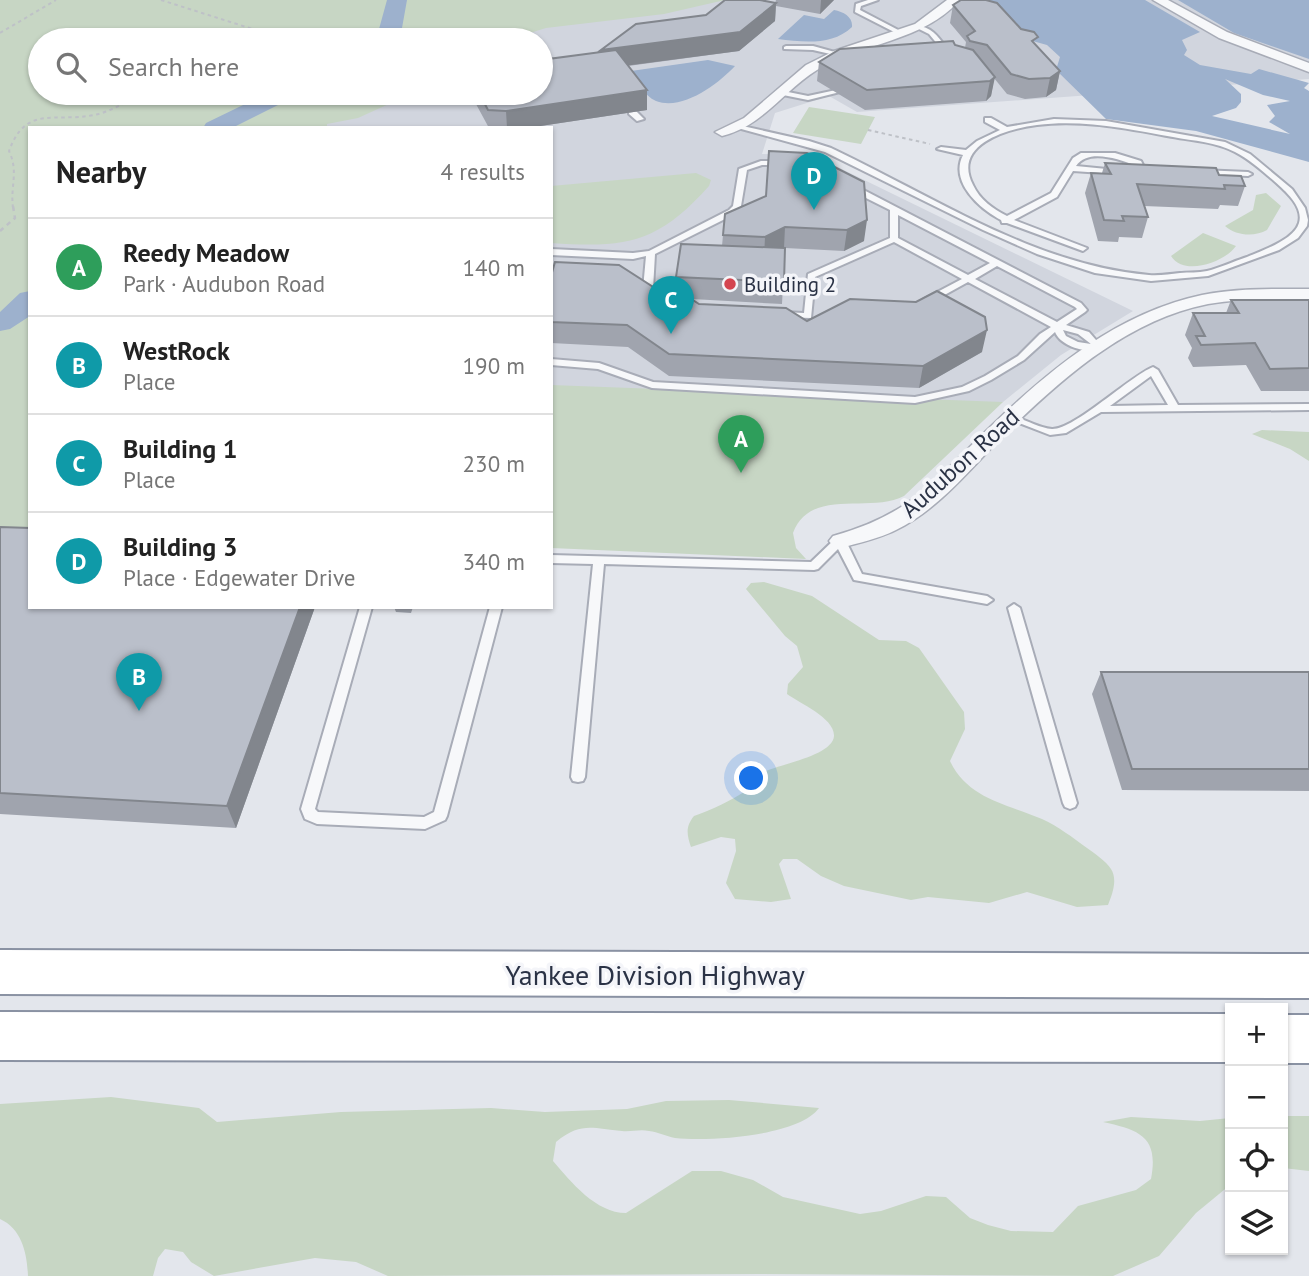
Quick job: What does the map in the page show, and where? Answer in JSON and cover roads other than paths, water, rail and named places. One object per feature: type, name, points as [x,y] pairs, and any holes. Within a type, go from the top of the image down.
[{"type":"highway","name":"Yankee Division Highway","points":[[0,972],[1309,976]]},
{"type":"highway","points":[[0,1036],[1225,1038]]},
{"type":"highway","points":[[1288,1039],[1309,1039]]},
{"type":"street","points":[[722,132],[738,127],[811,68],[839,54],[864,51],[919,27],[954,0]]},
{"type":"street","points":[[1159,0],[1223,35],[1309,68]]},
{"type":"street","name":"Audubon Road","points":[[840,541],[878,530],[918,508],[1053,380],[1098,348],[1148,318],[1190,303],[1239,295],[1309,294]]},
{"type":"lane","points":[[875,0],[859,5],[857,11],[902,34]]},
{"type":"lane","points":[[919,27],[931,33],[942,47],[937,52],[923,53]]},
{"type":"lane","points":[[786,48],[805,47],[839,54]]},
{"type":"lane","points":[[781,92],[808,98],[836,92]]},
{"type":"lane","points":[[632,112],[640,119]]},
{"type":"lane","points":[[988,120],[1006,130]]},
{"type":"lane","points":[[738,127],[829,150],[985,229],[1086,268],[1163,279],[1189,277],[1239,265],[1273,249],[1305,230],[1304,219],[1292,194],[1244,153],[1223,144],[1090,121],[1047,122],[1006,130],[980,141],[967,153],[962,165],[963,180],[981,202],[1008,220],[1083,248]]},
{"type":"lane","points":[[941,149],[967,153]]},
{"type":"lane","points":[[985,229],[1054,195],[1080,156],[1094,153],[1130,159],[1142,166],[1141,169]]},
{"type":"lane","points":[[553,252],[633,256],[651,253],[732,212],[737,206],[744,169],[762,162],[800,164]]},
{"type":"lane","points":[[1071,168],[1128,172],[1141,169],[1168,170]]},
{"type":"lane","points":[[1195,172],[1248,174]]},
{"type":"lane","points":[[553,362],[598,366],[652,385],[903,401],[940,396],[977,383],[1021,358],[1038,339],[1082,312],[1081,307],[847,185]]},
{"type":"lane","points":[[894,210],[894,239]]},
{"type":"lane","points":[[894,239],[1057,326],[1077,329],[1090,335],[1098,348]]},
{"type":"lane","points":[[768,315],[813,315],[811,276],[894,239]]},
{"type":"lane","points":[[651,253],[648,289],[651,296],[659,302]]},
{"type":"lane","points":[[913,309],[998,263]]},
{"type":"lane","points":[[1057,326],[1062,338],[1076,345],[1098,348]]},
{"type":"lane","points":[[1011,418],[1036,429],[1062,431],[1099,409],[1153,369],[1175,408]]},
{"type":"lane","points":[[1099,409],[1309,407]]},
{"type":"lane","points":[[840,541],[858,577],[987,600]]},
{"type":"lane","name":"Audubon Road","points":[[553,559],[814,566],[840,541]]},
{"type":"lane","points":[[578,777],[599,561]]},
{"type":"lane","points":[[1014,608],[1070,803]]},
{"type":"lane","points":[[365,609],[308,809],[317,818],[428,823],[440,817],[495,609]]},
{"type":"water","points":[[975,0],[1145,0],[1200,32],[1182,40],[1187,50],[1184,55],[1200,65],[1251,74],[1259,69],[1309,83],[1304,88],[1309,91],[1309,162],[1196,131],[1106,119],[1056,70],[1060,57],[1047,45],[1029,40]],"holes":[[[1225,79],[1263,95],[1290,101],[1267,105],[1275,116],[1269,122],[1290,134],[1212,116],[1236,108],[1241,102],[1241,94]]]},
{"type":"water","points":[[1178,0],[1309,0],[1309,59],[1234,33]]},
{"type":"water","points":[[834,10],[851,20],[852,27],[844,33],[817,41],[778,39],[804,15],[824,19]]},
{"type":"water","points":[[708,60],[735,66],[710,88],[677,102],[666,103],[652,99],[641,88],[631,71]]},
{"type":"waterway","points":[[392,28],[397,0]]},
{"type":"waterway","points":[[218,126],[260,105]]},
{"type":"waterway","points":[[0,323],[16,314],[28,301]]},
{"type":"place","name":"Building 3","points":[[814,210]]},
{"type":"place","name":"Building 2","points":[[730,284]]},
{"type":"place","name":"Building 1","points":[[671,334]]},
{"type":"place","name":"Reedy Meadow","points":[[741,473]]},
{"type":"place","name":"WestRock","points":[[139,711]]}]
